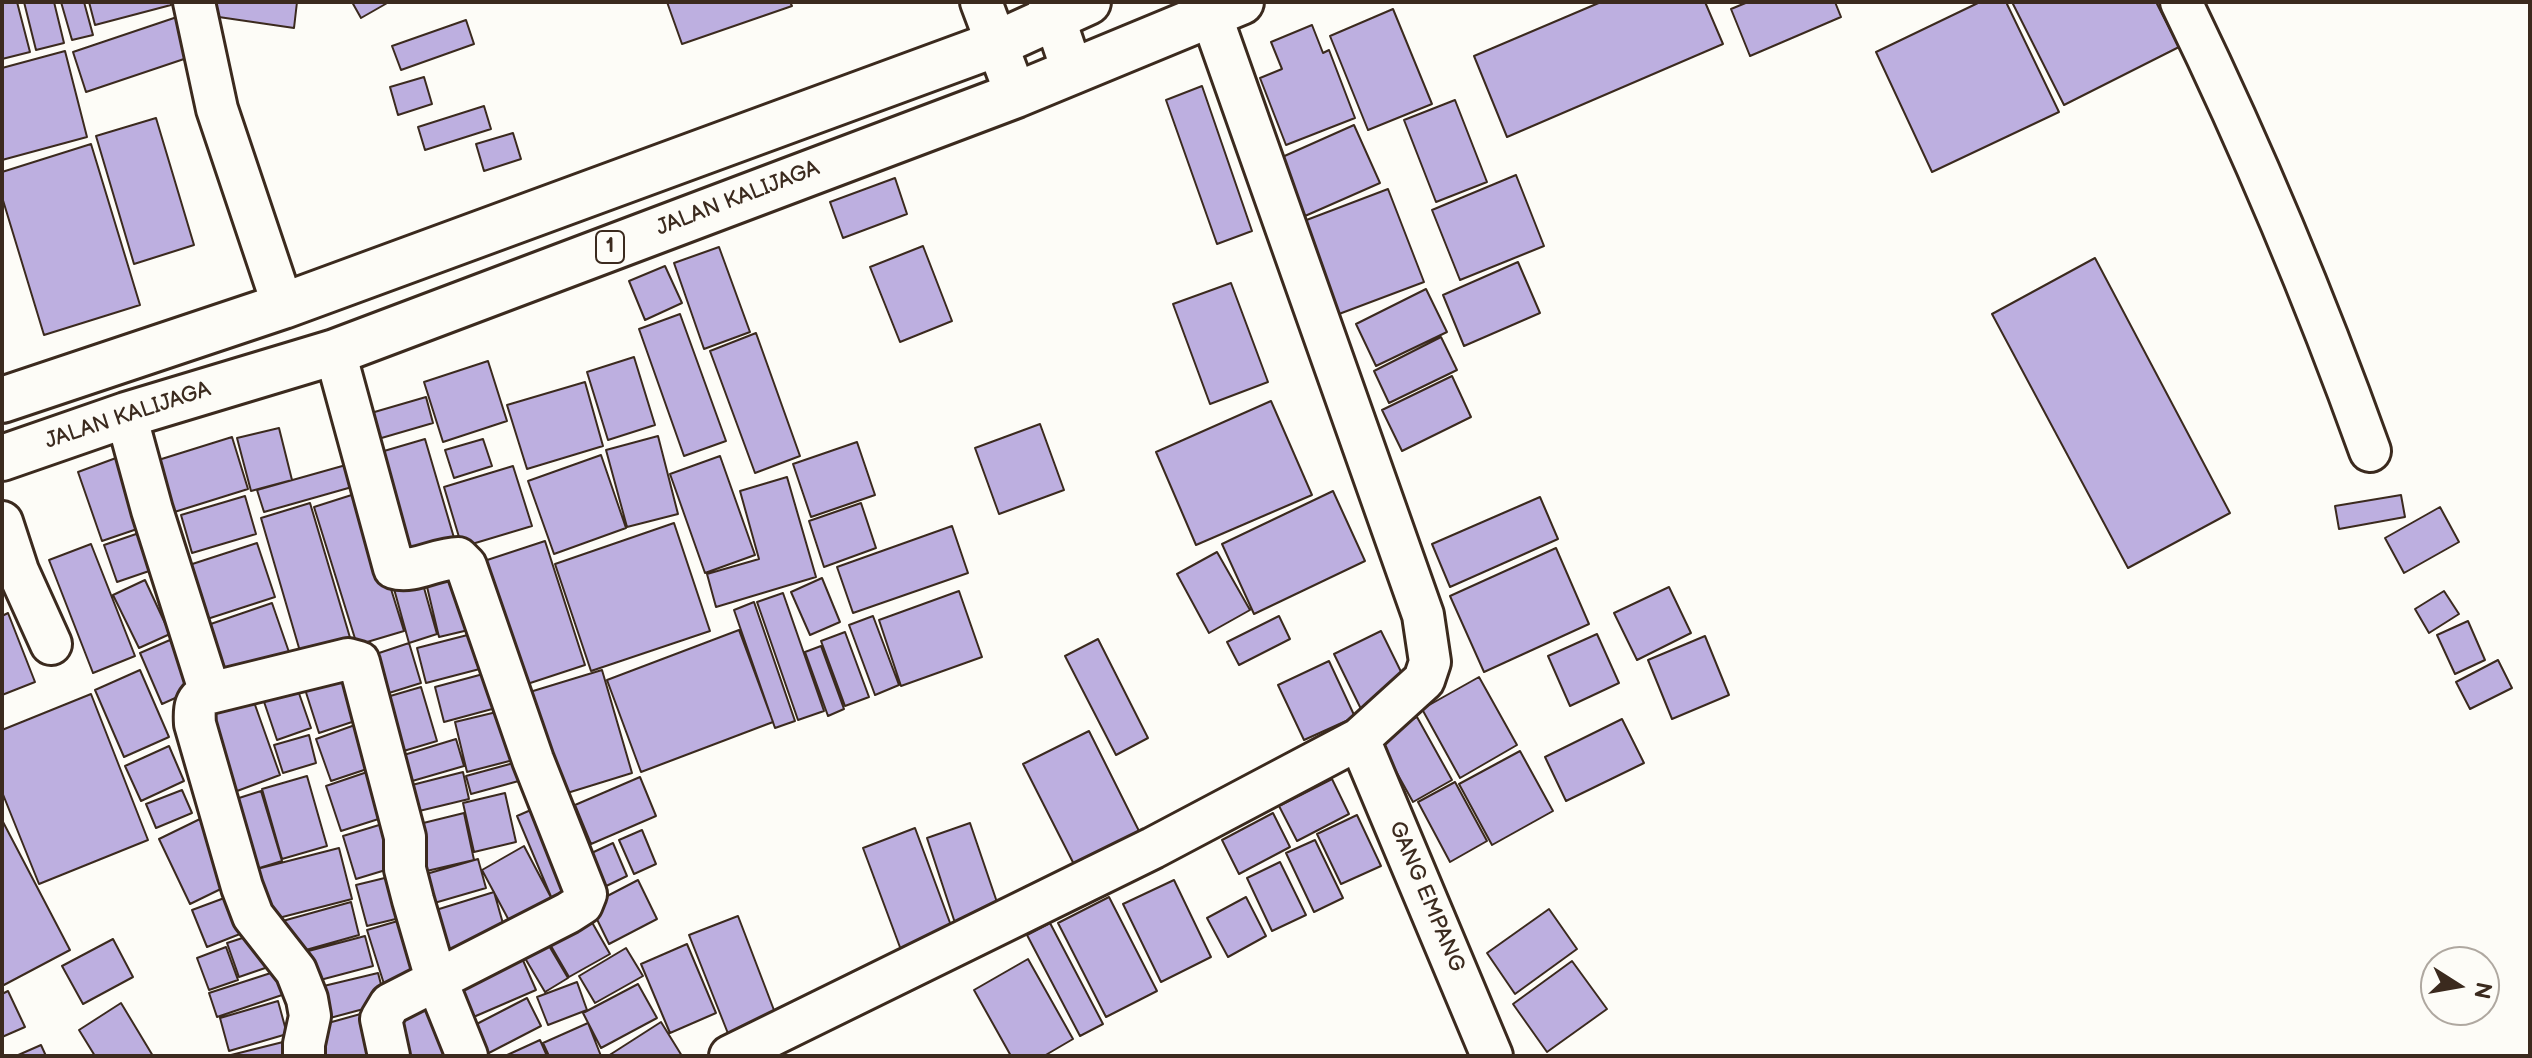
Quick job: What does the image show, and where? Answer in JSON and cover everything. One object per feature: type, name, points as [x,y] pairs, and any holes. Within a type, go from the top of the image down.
[{"type":"highway","points":[[2,400],[283,306],[996,44],[1063,7]]},
{"type":"highway","name":"JALAN KALIJAGA","points":[[2,458],[126,415],[335,352],[1073,73],[1226,8]]},
{"type":"street","points":[[194,2],[217,109],[283,306]]},
{"type":"street","points":[[981,2],[1016,95]]},
{"type":"street","points":[[2181,2],[2240,126],[2337,361],[2370,451]]},
{"type":"street","points":[[1063,7],[1073,73]]},
{"type":"street","points":[[730,1056],[1153,848],[1359,739],[1424,680],[1430,662],[1423,615],[1226,8]]},
{"type":"street","points":[[335,352],[394,568],[405,570],[446,558],[458,558],[466,566],[533,760],[586,894],[578,907],[401,997],[384,1010],[382,1024],[389,1056]]},
{"type":"street","points":[[126,415],[152,510],[210,693]]},
{"type":"street","points":[[2,522],[18,571],[51,644]]},
{"type":"street","points":[[304,1056],[310,1016],[307,999],[296,971],[253,916],[242,887],[195,724],[196,703],[203,695],[348,659],[359,662],[405,837],[405,869],[436,979],[467,1056]]},
{"type":"street","name":"GANG EMPANG","points":[[1359,739],[1492,1056]]},
{"type":"building","points":[[2,2],[17,2],[30,52],[2,59]]},
{"type":"building","points":[[24,2],[54,2],[64,43],[36,50]]},
{"type":"building","points":[[61,2],[84,2],[93,35],[72,40]]},
{"type":"building","points":[[89,2],[170,2],[171,5],[95,25]]},
{"type":"building","points":[[207,2],[297,2],[294,28],[205,15]]},
{"type":"building","points":[[352,2],[389,2],[361,18]]},
{"type":"building","points":[[667,2],[790,2],[792,6],[682,44]]},
{"type":"building","points":[[1601,2],[1705,2],[1723,44],[1507,137],[1474,56]]},
{"type":"building","points":[[1748,2],[1835,2],[1841,17],[1750,56],[1731,9]]},
{"type":"building","points":[[1980,2],[2006,2],[2059,112],[1932,172],[1876,52]]},
{"type":"building","points":[[2012,2],[2156,2],[2179,47],[2064,105]]},
{"type":"building","points":[[1393,9],[1432,104],[1368,130],[1330,36]]},
{"type":"building","points":[[177,17],[190,57],[86,92],[73,52]]},
{"type":"building","points":[[466,20],[474,44],[401,70],[392,46]]},
{"type":"building","points":[[1312,25],[1323,53],[1329,50],[1355,118],[1286,145],[1260,78],[1282,69],[1271,42]]},
{"type":"building","points":[[65,51],[87,137],[2,160],[2,68]]},
{"type":"building","points":[[424,77],[432,104],[398,115],[390,87]]},
{"type":"building","points":[[1202,86],[1252,231],[1217,244],[1166,100]]},
{"type":"building","points":[[1455,100],[1487,182],[1436,202],[1404,120]]},
{"type":"building","points":[[484,106],[491,129],[425,150],[418,127]]},
{"type":"building","points":[[156,118],[194,245],[134,264],[96,136]]},
{"type":"building","points":[[1354,125],[1380,183],[1305,216],[1280,158]]},
{"type":"building","points":[[513,133],[521,159],[484,171],[476,144]]},
{"type":"building","points":[[91,144],[140,305],[44,335],[2,197],[2,172]]},
{"type":"building","points":[[1516,175],[1544,246],[1460,280],[1432,210]]},
{"type":"building","points":[[895,178],[907,214],[843,238],[830,202]]},
{"type":"building","points":[[1388,189],[1424,282],[1331,317],[1296,224]]},
{"type":"building","points":[[923,246],[952,321],[900,342],[870,267]]},
{"type":"building","points":[[719,247],[750,332],[704,349],[674,263]]},
{"type":"building","points":[[2095,258],[2230,513],[2128,568],[1992,314]]},
{"type":"building","points":[[1518,262],[1540,313],[1464,346],[1443,295]]},
{"type":"building","points":[[665,266],[682,303],[645,320],[629,281]]},
{"type":"building","points":[[1231,283],[1268,382],[1210,404],[1173,304]]},
{"type":"building","points":[[1426,289],[1447,332],[1376,366],[1356,324]]},
{"type":"building","points":[[680,314],[726,441],[684,456],[639,329]]},
{"type":"building","points":[[756,333],[800,456],[755,473],[710,351]]},
{"type":"building","points":[[1441,337],[1457,370],[1389,403],[1374,371]]},
{"type":"building","points":[[634,357],[655,425],[608,440],[587,372]]},
{"type":"building","points":[[488,361],[507,421],[443,442],[424,382]]},
{"type":"building","points":[[1452,376],[1471,417],[1402,451],[1382,410]]},
{"type":"building","points":[[585,382],[603,446],[527,469],[507,405]]},
{"type":"building","points":[[426,397],[433,423],[378,439],[371,413]]},
{"type":"building","points":[[1271,401],[1312,495],[1196,545],[1156,452]]},
{"type":"building","points":[[1040,424],[1064,490],[999,514],[975,448]]},
{"type":"building","points":[[279,428],[292,480],[251,491],[237,438]]},
{"type":"building","points":[[658,436],[678,514],[627,527],[606,450]]},
{"type":"building","points":[[232,437],[248,489],[168,514],[152,462]]},
{"type":"building","points":[[425,439],[457,548],[399,565],[367,456]]},
{"type":"building","points":[[483,439],[492,466],[454,478],[445,450]]},
{"type":"building","points":[[857,442],[875,495],[811,517],[793,464]]},
{"type":"building","points":[[601,455],[626,528],[554,554],[528,481]]},
{"type":"building","points":[[720,456],[755,555],[705,573],[670,474]]},
{"type":"building","points":[[116,458],[140,528],[102,541],[78,472]]},
{"type":"building","points":[[353,463],[359,485],[264,512],[257,490]]},
{"type":"building","points":[[513,466],[532,526],[462,547],[444,487]]},
{"type":"building","points":[[787,477],[816,577],[716,607],[707,574],[759,559],[740,491]]},
{"type":"building","points":[[1333,491],[1365,561],[1254,614],[1222,544]]},
{"type":"building","points":[[361,492],[404,631],[357,645],[314,507]]},
{"type":"building","points":[[2401,495],[2405,517],[2339,529],[2335,506]]},
{"type":"building","points":[[245,496],[256,534],[192,553],[181,515]]},
{"type":"building","points":[[1540,497],[1558,539],[1450,587],[1432,544]]},
{"type":"building","points":[[310,503],[354,651],[304,665],[261,518]]},
{"type":"building","points":[[861,503],[876,548],[824,567],[809,521]]},
{"type":"building","points":[[2440,507],[2459,542],[2404,573],[2385,538]]},
{"type":"building","points":[[674,523],[710,631],[591,671],[555,564]]},
{"type":"building","points":[[952,526],[968,573],[853,613],[837,567]]},
{"type":"building","points":[[142,532],[155,569],[117,582],[104,545]]},
{"type":"building","points":[[545,541],[585,665],[515,688],[475,564]]},
{"type":"building","points":[[257,543],[275,597],[198,622],[180,568]]},
{"type":"building","points":[[91,544],[135,656],[93,673],[49,560]]},
{"type":"building","points":[[1556,548],[1589,624],[1484,672],[1450,596]]},
{"type":"building","points":[[1217,552],[1250,610],[1209,633],[1177,574]]},
{"type":"building","points":[[461,561],[477,628],[439,637],[423,570]]},
{"type":"building","points":[[419,570],[437,634],[409,643],[391,578]]},
{"type":"building","points":[[822,578],[840,622],[810,635],[791,592]]},
{"type":"building","points":[[145,580],[170,634],[139,648],[113,595]]},
{"type":"building","points":[[1669,587],[1691,633],[1637,660],[1614,613]]},
{"type":"building","points":[[959,591],[982,657],[901,686],[879,620]]},
{"type":"building","points":[[2444,591],[2459,614],[2429,633],[2415,609]]},
{"type":"building","points":[[783,593],[824,711],[798,720],[757,602]]},
{"type":"building","points":[[754,602],[795,721],[775,728],[734,610]]},
{"type":"building","points":[[272,603],[290,655],[216,680],[199,628]]},
{"type":"building","points":[[8,613],[35,682],[2,695],[2,616]]},
{"type":"building","points":[[873,616],[899,685],[875,695],[849,625]]},
{"type":"building","points":[[1279,616],[1290,639],[1239,665],[1227,642]]},
{"type":"building","points":[[2468,621],[2485,660],[2455,674],[2437,635]]},
{"type":"building","points":[[487,630],[495,665],[426,683],[417,648]]},
{"type":"building","points":[[739,630],[773,722],[641,772],[607,680]]},
{"type":"building","points":[[1381,631],[1408,686],[1361,709],[1334,654]]},
{"type":"building","points":[[845,632],[869,697],[845,706],[821,641]]},
{"type":"building","points":[[1597,634],[1619,683],[1570,706],[1548,656]]},
{"type":"building","points":[[1705,636],[1729,695],[1672,719],[1648,660]]},
{"type":"building","points":[[1098,639],[1148,738],[1116,755],[1065,656]]},
{"type":"building","points":[[170,640],[193,690],[162,704],[140,653]]},
{"type":"building","points":[[409,643],[421,683],[376,697],[364,658]]},
{"type":"building","points":[[821,646],[844,709],[828,716],[805,652]]},
{"type":"building","points":[[2498,660],[2512,688],[2470,709],[2456,682]]},
{"type":"building","points":[[1329,661],[1355,717],[1304,740],[1278,685]]},
{"type":"building","points":[[353,663],[370,716],[319,733],[302,680]]},
{"type":"building","points":[[140,670],[169,737],[124,757],[95,690]]},
{"type":"building","points":[[498,670],[507,705],[444,722],[435,687]]},
{"type":"building","points":[[602,670],[632,773],[551,798],[520,695]]},
{"type":"building","points":[[293,676],[311,728],[277,740],[259,687]]},
{"type":"building","points":[[1479,677],[1517,745],[1460,778],[1422,709]]},
{"type":"building","points":[[421,687],[437,741],[397,753],[380,699]]},
{"type":"building","points":[[249,688],[280,775],[229,794],[199,706]]},
{"type":"building","points":[[91,694],[148,840],[39,884],[2,792],[2,730]]},
{"type":"building","points":[[509,709],[521,758],[467,772],[455,722]]},
{"type":"building","points":[[1417,717],[1452,780],[1413,802],[1378,739]]},
{"type":"building","points":[[1622,719],[1644,763],[1566,801],[1545,757]]},
{"type":"building","points":[[366,721],[382,764],[331,781],[316,739]]},
{"type":"building","points":[[1089,731],[1148,849],[1083,882],[1023,764]]},
{"type":"building","points":[[309,735],[316,763],[283,773],[274,745]]},
{"type":"building","points":[[456,739],[464,766],[402,784],[394,758]]},
{"type":"building","points":[[169,746],[184,781],[141,801],[125,766]]},
{"type":"building","points":[[1520,751],[1553,811],[1492,845],[1459,784]]},
{"type":"building","points":[[521,761],[526,779],[471,794],[466,776]]},
{"type":"building","points":[[376,769],[391,815],[341,831],[326,786]]},
{"type":"building","points":[[463,772],[469,799],[415,812],[408,786]]},
{"type":"building","points":[[307,776],[327,846],[282,859],[262,789]]},
{"type":"building","points":[[640,777],[656,816],[591,844],[575,805]]},
{"type":"building","points":[[1332,779],[1349,814],[1297,841],[1279,806]]},
{"type":"building","points":[[1455,782],[1487,841],[1450,862],[1418,802]]},
{"type":"building","points":[[182,790],[192,813],[156,828],[146,804]]},
{"type":"building","points":[[261,791],[282,861],[240,874],[220,804]]},
{"type":"building","points":[[505,793],[516,842],[474,852],[463,803]]},
{"type":"building","points":[[547,803],[583,885],[552,899],[517,816]]},
{"type":"building","points":[[464,813],[474,860],[418,873],[407,827]]},
{"type":"building","points":[[1273,813],[1290,847],[1239,874],[1222,840]]},
{"type":"building","points":[[1357,815],[1381,866],[1341,884],[1317,834]]},
{"type":"building","points":[[200,819],[231,884],[190,904],[159,839]]},
{"type":"building","points":[[2,820],[70,950],[2,986]]},
{"type":"building","points":[[389,822],[402,865],[356,879],[343,836]]},
{"type":"building","points":[[970,823],[1000,911],[956,926],[927,838]]},
{"type":"building","points":[[915,828],[956,939],[904,958],[863,848]]},
{"type":"building","points":[[642,830],[656,864],[634,874],[619,840]]},
{"type":"building","points":[[1315,840],[1343,898],[1314,912],[1286,853]]},
{"type":"building","points":[[613,843],[627,876],[598,890],[583,857]]},
{"type":"building","points":[[524,846],[555,905],[513,928],[482,870]]},
{"type":"building","points":[[339,848],[352,899],[267,921],[253,870]]},
{"type":"building","points":[[478,859],[486,888],[417,908],[409,879]]},
{"type":"building","points":[[1280,862],[1306,915],[1272,931],[1247,878]]},
{"type":"building","points":[[401,874],[412,915],[367,926],[356,885]]},
{"type":"building","points":[[638,880],[657,919],[609,944],[590,905]]},
{"type":"building","points":[[1174,880],[1211,957],[1161,982],[1123,904]]},
{"type":"building","points":[[494,892],[508,941],[438,963],[423,914]]},
{"type":"building","points":[[227,897],[240,934],[207,947],[192,910]]},
{"type":"building","points":[[1109,897],[1157,991],[1106,1017],[1058,923]]},
{"type":"building","points":[[1246,897],[1266,936],[1228,957],[1207,918]]},
{"type":"building","points":[[351,902],[359,935],[288,955],[279,922]]},
{"type":"building","points":[[1549,909],[1577,949],[1515,994],[1487,953]]},
{"type":"building","points":[[585,910],[610,954],[569,977],[544,934]]},
{"type":"building","points":[[738,916],[777,1018],[729,1036],[689,935]]},
{"type":"building","points":[[408,918],[425,972],[384,984],[367,930]]},
{"type":"building","points":[[1050,923],[1103,1024],[1080,1036],[1027,935]]},
{"type":"building","points":[[261,932],[271,966],[239,977],[227,943]]},
{"type":"building","points":[[542,934],[568,978],[545,992],[519,948]]},
{"type":"building","points":[[365,936],[373,966],[305,984],[297,954]]},
{"type":"building","points":[[113,939],[133,977],[83,1004],[62,966]]},
{"type":"building","points":[[687,944],[716,1013],[670,1033],[641,964]]},
{"type":"building","points":[[226,947],[238,980],[209,990],[197,958]]},
{"type":"building","points":[[626,948],[643,976],[595,1003],[579,976]]},
{"type":"building","points":[[518,949],[536,990],[462,1022],[445,981]]},
{"type":"building","points":[[1028,959],[1073,1039],[1044,1056],[1011,1056],[974,990]]},
{"type":"building","points":[[1572,961],[1607,1009],[1547,1052],[1513,1004]]},
{"type":"building","points":[[277,971],[285,994],[217,1017],[209,993]]},
{"type":"building","points":[[378,973],[386,1003],[315,1022],[307,990]]},
{"type":"building","points":[[577,982],[587,1010],[548,1025],[537,997]]},
{"type":"building","points":[[638,984],[657,1018],[601,1048],[583,1013]]},
{"type":"building","points":[[8,991],[25,1027],[2,1037],[2,994]]},
{"type":"building","points":[[527,998],[541,1026],[483,1056],[467,1029]]},
{"type":"building","points":[[278,1001],[287,1034],[229,1051],[220,1018]]},
{"type":"building","points":[[121,1003],[153,1056],[95,1056],[79,1030]]},
{"type":"building","points":[[444,1004],[457,1056],[397,1056],[387,1018]]},
{"type":"building","points":[[375,1010],[387,1056],[317,1056],[310,1028]]},
{"type":"building","points":[[661,1022],[682,1056],[608,1056]]},
{"type":"building","points":[[588,1023],[601,1056],[549,1056],[543,1043]]},
{"type":"building","points":[[540,1040],[547,1056],[505,1056]]},
{"type":"building","points":[[283,1042],[286,1056],[227,1056]]},
{"type":"building","points":[[41,1045],[46,1056],[16,1056]]}]
